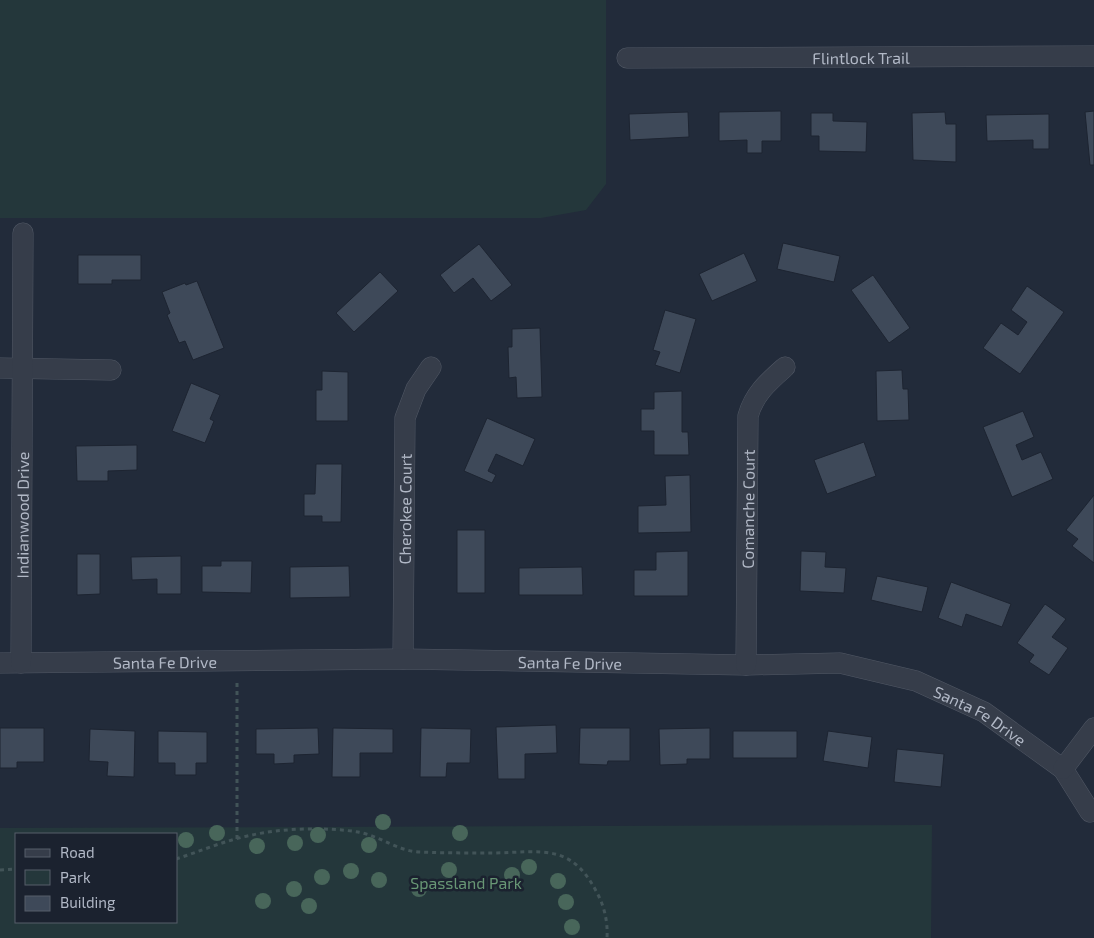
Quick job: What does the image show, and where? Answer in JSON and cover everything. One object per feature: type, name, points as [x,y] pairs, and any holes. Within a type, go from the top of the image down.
[{"type":"street","name":"Flintlock Trail","points":[[626,58],[1094,56]]},
{"type":"street","name":"Indianwood Drive","points":[[21,663],[24,233]]},
{"type":"street","name":"Cherokee Court","points":[[403,659],[405,418],[416,389],[431,367]]},
{"type":"street","name":"Comanche Court","points":[[746,665],[748,416],[751,403],[757,393],[784,367]]},
{"type":"street","points":[[0,368],[111,370]]},
{"type":"street","name":"Santa Fe Drive","points":[[0,663],[403,659],[746,665],[840,663],[916,681],[984,712],[1064,769],[1090,812]]},
{"type":"street","points":[[1064,769],[1094,728]]},
{"type":"path","points":[[237,661],[237,839]]},
{"type":"path","points":[[178,858],[237,839],[287,830],[356,832],[374,836],[401,848],[418,852],[493,853],[528,850],[556,853],[577,865],[594,887],[604,912],[607,938]]},
{"type":"path","points":[[0,870],[15,869]]},
{"type":"green space","points":[[0,0],[606,0],[606,184],[586,210],[541,218],[0,218]]},
{"type":"green space","name":"Spassland Park","points":[[932,825],[931,938],[0,938],[0,828]]},
{"type":"building","points":[[781,111],[781,141],[762,141],[762,153],[747,153],[747,140],[719,141],[719,112]]},
{"type":"building","points":[[1094,111],[1094,165],[1090,165],[1085,112]]},
{"type":"building","points":[[688,112],[689,137],[630,140],[629,114]]},
{"type":"building","points":[[945,112],[946,124],[956,124],[956,162],[913,160],[912,113]]},
{"type":"building","points":[[811,113],[833,113],[833,121],[867,122],[866,152],[819,151],[819,136],[811,136]]},
{"type":"building","points":[[1049,114],[1049,149],[1033,149],[1033,140],[987,141],[986,115]]},
{"type":"building","points":[[783,243],[840,256],[834,282],[777,269]]},
{"type":"building","points":[[479,244],[512,285],[491,301],[473,278],[454,293],[440,275]]},
{"type":"building","points":[[744,253],[757,281],[712,301],[699,274]]},
{"type":"building","points":[[78,255],[141,255],[141,280],[112,280],[112,284],[78,284]]},
{"type":"building","points":[[380,272],[398,291],[354,332],[336,313]]},
{"type":"building","points":[[873,275],[910,328],[889,343],[851,290]]},
{"type":"building","points":[[197,281],[224,348],[193,360],[185,341],[179,343],[167,315],[170,313],[162,292],[185,283],[186,285]]},
{"type":"building","points":[[1027,286],[1064,312],[1020,374],[983,348],[1001,323],[1018,335],[1027,322],[1011,310]]},
{"type":"building","points":[[665,310],[696,319],[680,373],[655,365],[660,352],[653,350]]},
{"type":"building","points":[[540,328],[542,397],[517,398],[516,377],[509,378],[508,347],[512,347],[512,329]]},
{"type":"building","points":[[902,370],[903,389],[908,389],[909,420],[877,421],[876,371]]},
{"type":"building","points":[[322,371],[348,372],[348,421],[316,421],[316,390],[322,390]]},
{"type":"building","points":[[191,383],[220,395],[210,419],[214,421],[205,443],[172,431]]},
{"type":"building","points":[[682,391],[682,432],[688,432],[689,455],[654,455],[654,431],[641,431],[641,409],[654,409],[654,392]]},
{"type":"building","points":[[1023,411],[1034,437],[1016,445],[1022,460],[1041,452],[1053,479],[1012,497],[983,427]]},
{"type":"building","points":[[487,418],[535,439],[523,466],[496,454],[488,471],[496,475],[492,483],[464,471]]},
{"type":"building","points":[[864,442],[876,476],[827,494],[814,460]]},
{"type":"building","points":[[137,445],[137,470],[108,471],[108,481],[77,481],[76,446]]},
{"type":"building","points":[[316,464],[342,464],[341,522],[322,522],[322,516],[304,516],[304,494],[315,494]]},
{"type":"building","points":[[690,475],[691,532],[638,533],[638,506],[666,505],[665,476]]},
{"type":"building","points":[[1094,495],[1094,563],[1072,546],[1078,539],[1066,530]]},
{"type":"building","points":[[457,530],[485,530],[485,593],[457,593]]},
{"type":"building","points":[[688,551],[688,596],[634,596],[634,570],[656,570],[656,552]]},
{"type":"building","points":[[801,551],[826,552],[825,567],[846,568],[844,593],[800,591]]},
{"type":"building","points":[[77,554],[100,554],[100,594],[77,595]]},
{"type":"building","points":[[181,556],[181,594],[157,594],[157,579],[132,580],[131,557]]},
{"type":"building","points":[[221,561],[252,561],[251,593],[202,592],[202,566],[221,566]]},
{"type":"building","points":[[349,566],[350,597],[290,598],[290,567]]},
{"type":"building","points":[[582,567],[583,595],[519,595],[519,568]]},
{"type":"building","points":[[877,576],[928,587],[922,612],[871,600]]},
{"type":"building","points":[[951,582],[1011,604],[1002,627],[966,614],[962,627],[938,618]]},
{"type":"building","points":[[1045,604],[1066,619],[1052,637],[1068,648],[1049,675],[1029,662],[1034,655],[1017,643]]},
{"type":"building","points":[[556,725],[557,753],[525,754],[525,779],[498,779],[496,727]]},
{"type":"building","points":[[0,728],[44,728],[44,762],[17,762],[17,768],[0,768]]},
{"type":"building","points":[[318,728],[319,754],[294,755],[294,763],[274,764],[274,754],[256,754],[256,729]]},
{"type":"building","points":[[333,728],[393,729],[393,753],[360,753],[360,777],[332,777]]},
{"type":"building","points":[[421,728],[471,729],[470,763],[447,763],[446,777],[420,777]]},
{"type":"building","points":[[580,728],[630,728],[630,761],[608,761],[607,765],[579,764]]},
{"type":"building","points":[[710,728],[710,759],[687,759],[687,764],[660,765],[659,729]]},
{"type":"building","points":[[90,729],[135,731],[134,777],[107,776],[108,762],[89,761]]},
{"type":"building","points":[[158,731],[207,732],[207,763],[196,763],[196,775],[175,775],[175,763],[158,763]]},
{"type":"building","points":[[733,731],[797,731],[797,758],[733,758]]},
{"type":"building","points":[[828,731],[872,737],[868,768],[823,761]]},
{"type":"building","points":[[897,749],[944,754],[941,787],[894,782]]}]
